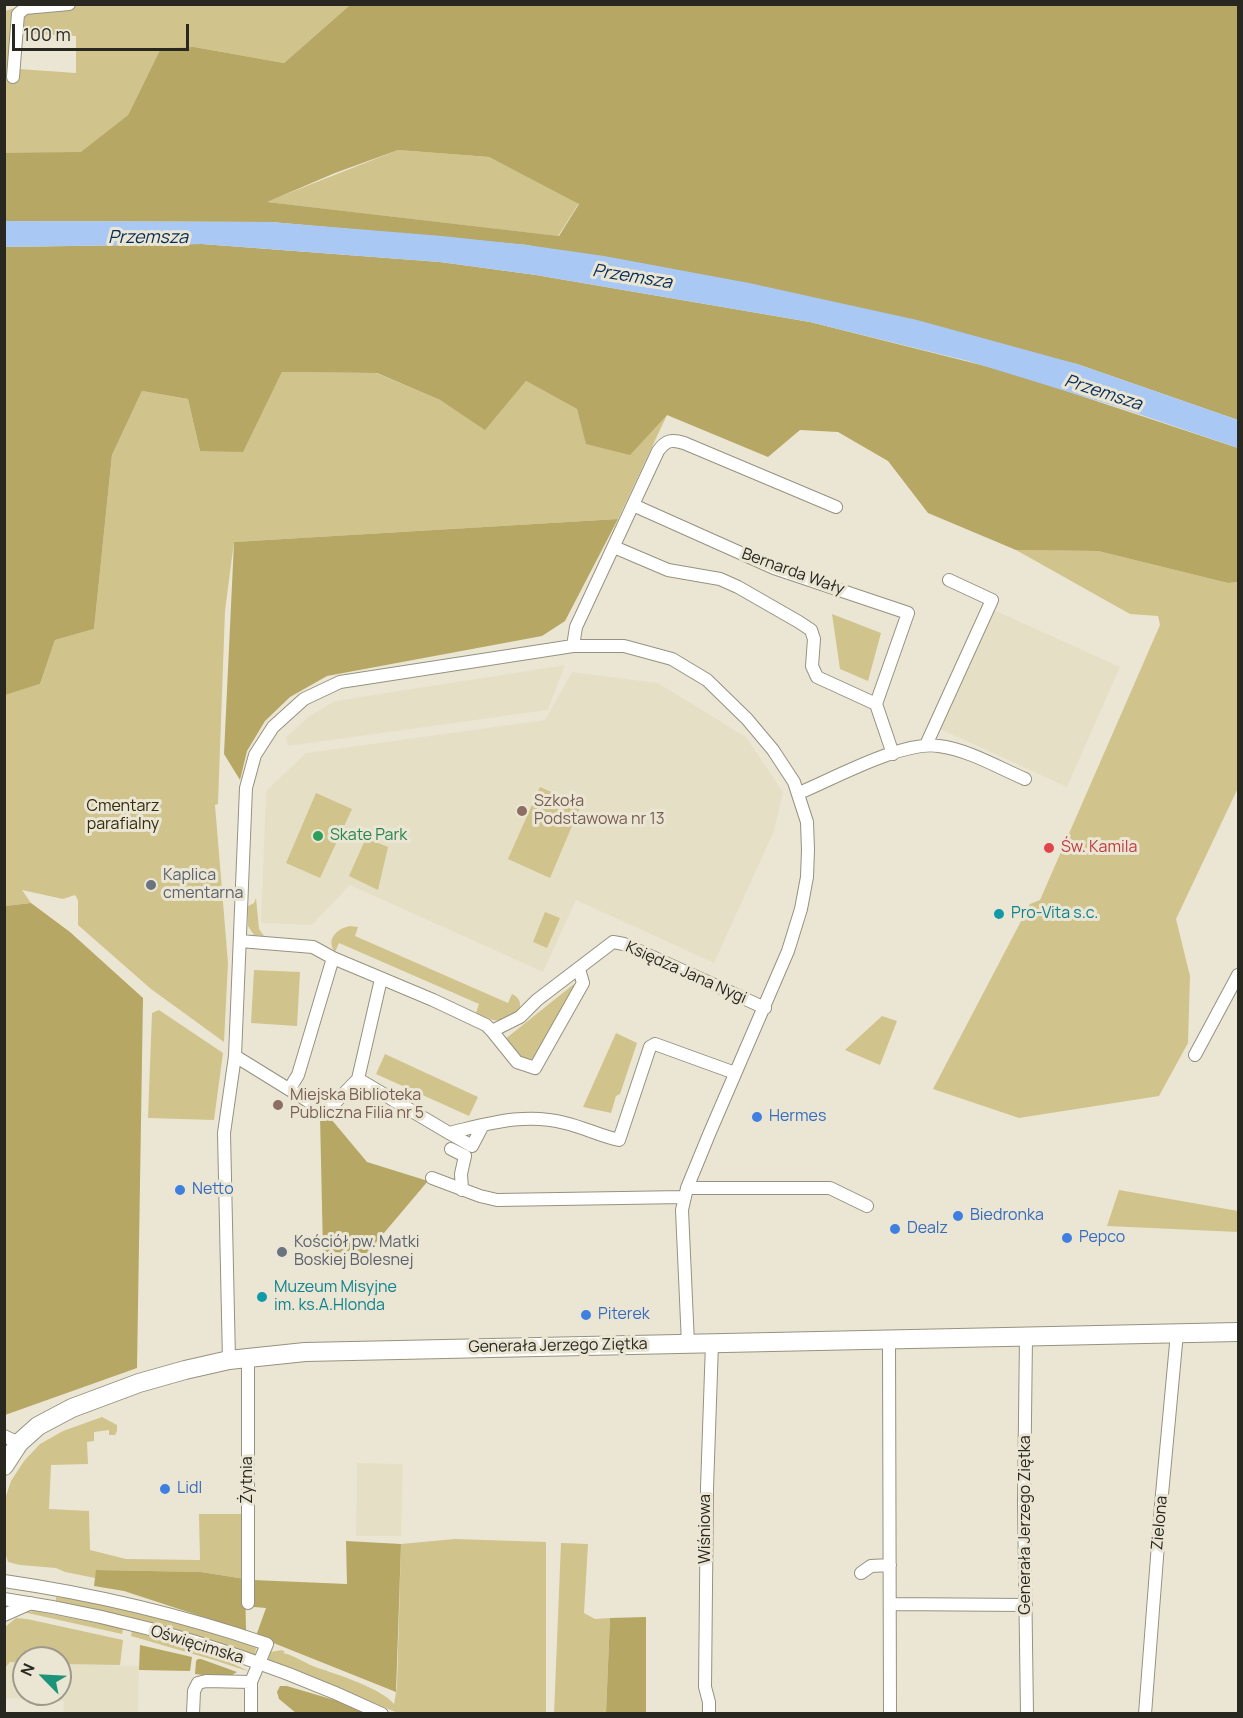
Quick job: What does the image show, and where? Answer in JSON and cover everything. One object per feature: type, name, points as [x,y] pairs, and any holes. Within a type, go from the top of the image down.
[{"type":"main road","name":"Generała Jerzego Ziętka","points":[[4,1466],[12,1439],[72,1408],[139,1383],[229,1360],[305,1352],[1239,1332]]},
{"type":"street","points":[[13,77],[18,14],[25,8],[69,4]]},
{"type":"street","points":[[573,646],[576,627],[663,444],[675,440],[836,507]]},
{"type":"street","name":"Bernarda Wały","points":[[614,547],[668,570],[720,579],[799,622],[811,630],[814,639],[812,666],[817,677],[876,704],[908,613],[774,568],[633,505]]},
{"type":"street","points":[[926,745],[992,600],[949,580]]},
{"type":"street","points":[[229,1360],[224,1133],[235,1056],[246,788],[250,771],[263,740],[286,713],[304,699],[340,682],[573,646],[624,646],[672,659],[707,680],[747,719],[773,750],[800,793],[807,822],[807,877],[801,909],[788,951],[735,1073],[686,1193],[682,1210],[688,1344]]},
{"type":"street","points":[[876,704],[893,754]]},
{"type":"street","points":[[800,793],[893,754],[926,745],[936,745],[965,753],[1025,779]]},
{"type":"street","points":[[240,941],[313,947],[333,958],[486,1025],[517,1062],[535,1068],[583,983],[579,969]]},
{"type":"street","name":"Księdza Jana Nygi","points":[[492,1031],[520,1017],[537,1000],[613,942],[624,944],[765,1008]]},
{"type":"street","points":[[290,1088],[298,1075],[333,958]]},
{"type":"street","points":[[1195,1055],[1239,975]]},
{"type":"street","points":[[235,1056],[316,1106],[329,1109],[358,1079],[381,979]]},
{"type":"street","points":[[449,1133],[510,1118],[538,1117],[564,1122],[619,1140],[650,1047],[655,1044],[735,1073]]},
{"type":"street","points":[[358,1079],[472,1146],[483,1125]]},
{"type":"street","points":[[451,1149],[465,1156],[461,1174],[462,1190]]},
{"type":"street","points":[[432,1178],[497,1200],[830,1188],[867,1206]]},
{"type":"street","name":"Zielona","points":[[1145,1713],[1177,1333]]},
{"type":"street","name":"Generała Jerzego Ziętka","points":[[1026,1336],[1024,1501],[1027,1713]]},
{"type":"street","points":[[889,1339],[890,1713]]},
{"type":"street","name":"Wiśniowa","points":[[709,1713],[705,1687],[706,1488],[712,1343]]},
{"type":"street","name":"Żytnia","points":[[248,1358],[248,1603]]},
{"type":"street","points":[[861,1573],[871,1566],[890,1565]]},
{"type":"street","name":"Oświęcimska","points":[[4,1581],[97,1597],[184,1618],[267,1644],[259,1665]]},
{"type":"street","name":"Oświęcimska","points":[[4,1599],[81,1613],[178,1636],[382,1713]]},
{"type":"street","points":[[4,1615],[32,1603]]},
{"type":"street","points":[[890,1604],[1026,1605]]},
{"type":"street","points":[[251,1713],[251,1682],[259,1665]]},
{"type":"street","points":[[193,1713],[194,1691],[198,1683],[206,1681],[251,1682]]},
{"type":"shaded area","points":[[350,5],[1238,5],[1238,420],[1077,364],[527,245],[271,222],[5,221],[4,153],[81,152],[128,115],[161,48],[194,47],[284,63]],"holes":[[[398,150],[489,157],[579,204],[559,236],[267,202],[335,173]]]},
{"type":"shaded area","points":[[202,244],[440,262],[536,275],[810,322],[1009,372],[1238,448],[1238,582],[1228,583],[1098,551],[1016,550],[928,513],[888,461],[838,432],[800,430],[768,457],[667,415],[630,455],[586,444],[577,409],[526,381],[485,430],[440,400],[377,373],[282,372],[243,452],[200,451],[188,399],[142,391],[112,455],[94,629],[55,640],[40,684],[5,695],[4,247]]},
{"type":"shaded area","points":[[618,519],[565,621],[542,636],[327,676],[290,697],[265,721],[247,751],[240,780],[224,754],[234,542]]},
{"type":"shaded area","points":[[994,610],[1120,667],[1067,787],[940,729]]},
{"type":"shaded area","points":[[565,665],[548,710],[288,746],[286,737],[311,715],[335,701]]},
{"type":"shaded area","name":"Szkoła Podstawowa nr 13","points":[[572,672],[658,683],[746,737],[783,792],[774,831],[714,963],[576,900],[543,972],[350,885],[312,925],[261,923],[266,791],[306,753],[545,720]]},
{"type":"shaded area","points":[[31,903],[70,932],[143,998],[137,1368],[5,1415],[5,906]]},
{"type":"shaded area","points":[[326,1113],[367,1162],[428,1181],[367,1253],[323,1252],[320,1115]]},
{"type":"shaded area","points":[[357,1463],[403,1464],[401,1536],[356,1536]]},
{"type":"shaded area","points":[[346,1541],[401,1544],[396,1692],[256,1636],[266,1608],[254,1607],[253,1580],[347,1584]]},
{"type":"shaded area","points":[[96,1570],[201,1572],[245,1579],[246,1631],[124,1591],[94,1586]]},
{"type":"shaded area","points":[[646,1617],[646,1713],[606,1713],[610,1618]]},
{"type":"shaded area","points":[[140,1645],[192,1657],[190,1671],[139,1670]]},
{"type":"shaded area","points":[[198,1659],[237,1672],[227,1678],[195,1674]]},
{"type":"shaded area","points":[[12,1662],[12,1698],[5,1698],[5,1668]]},
{"type":"shaded area","points":[[72,1664],[139,1666],[138,1713],[63,1713],[64,1706],[72,1706]]},
{"type":"shaded area","points":[[280,1686],[287,1686],[351,1705],[369,1713],[296,1713],[279,1699],[277,1692]]},
{"type":"green space","points":[[28,4],[350,5],[284,63],[194,47],[161,48],[128,115],[81,153],[5,153],[5,11]],"holes":[[[19,33],[76,36],[76,73],[19,69]]]},
{"type":"green space","points":[[398,150],[489,157],[579,203],[558,236],[266,202]]},
{"type":"green space","name":"Cmentarz parafialny","points":[[282,372],[376,373],[440,400],[485,429],[526,381],[577,409],[587,444],[667,415],[618,519],[234,542],[225,611],[218,804],[215,805],[228,963],[224,1042],[151,989],[78,925],[78,900],[75,895],[63,899],[22,890],[31,903],[5,906],[4,695],[40,684],[55,640],[94,629],[112,455],[142,391],[188,399],[200,451],[243,451]]},
{"type":"green space","points":[[1016,550],[1098,551],[1228,583],[1238,582],[1238,788],[1176,919],[1190,976],[1188,1043],[1159,1096],[1019,1118],[933,1089],[1030,904],[1040,900],[1160,625],[1158,616],[1130,614]]},
{"type":"green space","points":[[832,614],[881,633],[868,681],[840,669]]},
{"type":"green space","points":[[540,787],[581,805],[550,878],[508,859]]},
{"type":"green space","name":"Skate Park","points":[[316,793],[352,809],[320,878],[286,863]]},
{"type":"green space","points":[[366,838],[388,847],[378,890],[349,876]]},
{"type":"green space","points":[[256,898],[259,929],[264,936],[254,935],[248,926],[248,906],[254,903]]},
{"type":"green space","points":[[545,912],[560,918],[547,948],[533,942]]},
{"type":"green space","points":[[350,926],[358,927],[355,936],[508,1003],[512,994],[519,1000],[520,1009],[515,1015],[505,1020],[488,1018],[476,1013],[479,1004],[339,943],[335,952],[331,943],[334,935]]},
{"type":"green space","points":[[254,970],[300,972],[297,1026],[251,1023]]},
{"type":"green space","points":[[574,984],[576,988],[536,1057],[530,1061],[521,1058],[504,1040]]},
{"type":"green space","points":[[159,1010],[223,1053],[214,1120],[148,1118],[152,1013]]},
{"type":"green space","points":[[882,1016],[897,1021],[880,1065],[845,1050]]},
{"type":"green space","points":[[616,1033],[637,1043],[620,1094],[616,1096],[611,1113],[583,1107]]},
{"type":"green space","points":[[385,1054],[478,1097],[469,1116],[376,1074]]},
{"type":"green space","points":[[1119,1190],[1238,1211],[1238,1232],[1107,1226]]},
{"type":"green space","points":[[102,1417],[117,1425],[115,1435],[109,1435],[109,1430],[94,1432],[94,1441],[87,1442],[88,1464],[51,1465],[49,1509],[89,1511],[90,1550],[126,1559],[200,1560],[199,1514],[245,1514],[245,1579],[201,1572],[97,1570],[95,1578],[56,1568],[8,1562],[5,1552],[5,1499],[11,1481],[24,1461],[40,1444],[63,1431]]},
{"type":"green space","points":[[455,1539],[546,1542],[546,1713],[398,1713],[268,1660],[271,1652],[282,1650],[285,1652],[283,1653],[369,1687],[394,1704],[397,1687],[401,1544]]},
{"type":"green space","points":[[561,1543],[588,1544],[584,1613],[595,1619],[610,1618],[606,1713],[554,1714]]},
{"type":"green space","points":[[56,1597],[107,1604],[157,1616],[256,1648],[255,1655],[153,1623],[56,1601]]},
{"type":"green space","points":[[35,1611],[123,1630],[122,1634],[23,1612]]},
{"type":"green space","points":[[16,1618],[27,1619],[123,1640],[120,1665],[72,1664],[72,1646],[12,1646],[12,1662],[5,1668],[5,1627]]},
{"type":"green space","points":[[132,1631],[218,1656],[250,1672],[131,1636]]},
{"type":"water","name":"Przemsza","points":[[5,221],[271,222],[442,236],[604,256],[749,283],[917,320],[1077,364],[1238,420],[1238,448],[1121,408],[968,361],[810,322],[536,275],[440,262],[202,244],[5,247]]},
{"type":"place","name":"Szkoła Podstawowa nr 13","points":[[522,811]]},
{"type":"place","name":"Skate Park","points":[[318,836]]},
{"type":"place","name":"Św. Kamila","points":[[1049,848]]},
{"type":"place","name":"Kaplica cmentarna","points":[[151,885]]},
{"type":"place","name":"Pro-Vita s.c.","points":[[999,914]]},
{"type":"place","name":"Miejska Biblioteka Publiczna Filia nr 5","points":[[278,1105]]},
{"type":"place","name":"Hermes","points":[[757,1117]]},
{"type":"place","name":"Netto","points":[[180,1190]]},
{"type":"place","name":"Biedronka","points":[[958,1216]]},
{"type":"place","name":"Dealz","points":[[895,1229]]},
{"type":"place","name":"Pepco","points":[[1067,1238]]},
{"type":"place","name":"Kościół pw. Matki Boskiej Bolesnej","points":[[282,1252]]},
{"type":"place","name":"Muzeum Misyjne im. ks.A.Hlonda","points":[[262,1297]]},
{"type":"place","name":"Piterek","points":[[586,1315]]},
{"type":"place","name":"Lidl","points":[[165,1489]]}]
